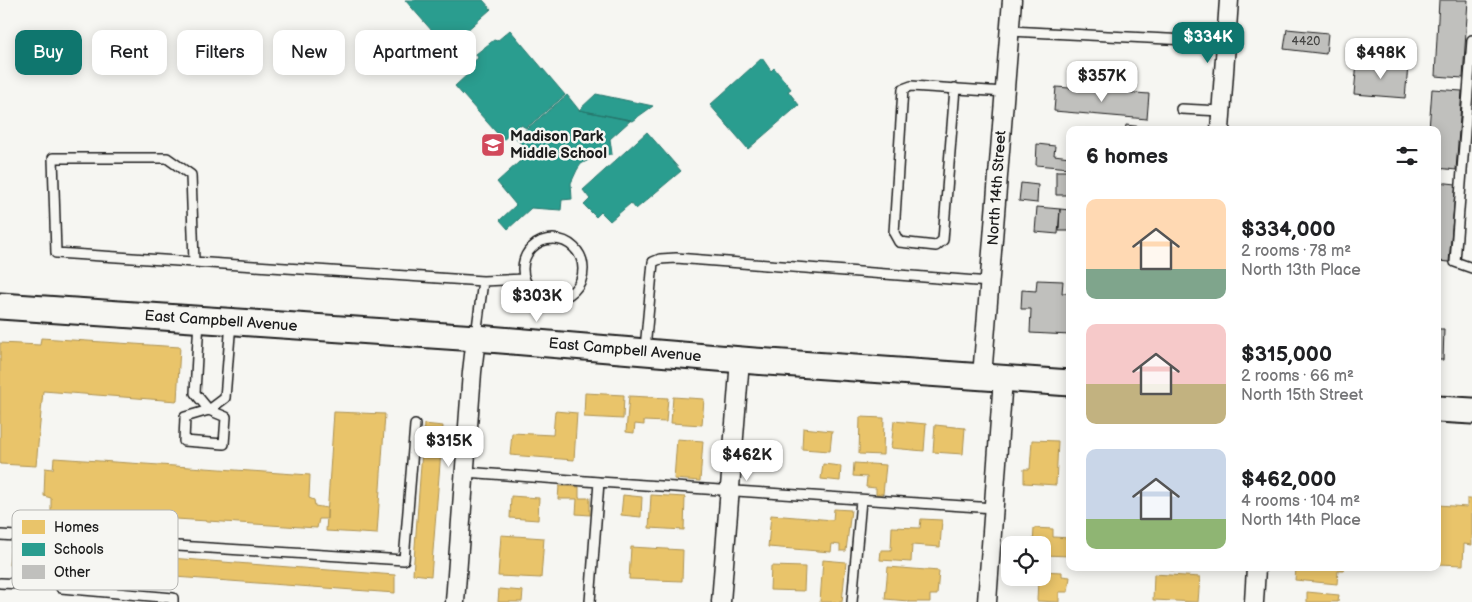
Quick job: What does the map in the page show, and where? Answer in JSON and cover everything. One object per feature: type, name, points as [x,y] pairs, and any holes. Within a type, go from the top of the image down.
[{"type":"street","name":"North 14th Street","points":[[987,602],[994,508],[990,282],[1012,0]]},
{"type":"street","points":[[1220,126],[1229,0]]},
{"type":"street","name":"East Campbell Avenue","points":[[0,306],[476,338],[740,360],[1066,383]]},
{"type":"street","points":[[455,602],[476,338]]},
{"type":"street","points":[[721,602],[740,360]]},
{"type":"street","points":[[1441,408],[1472,411]]},
{"type":"street","points":[[1254,602],[1256,571]]},
{"type":"lane","points":[[1009,31],[1226,42]]},
{"type":"lane","points":[[1472,40],[1455,262],[1472,268]]},
{"type":"lane","points":[[954,88],[943,240],[936,246],[899,242],[894,233],[903,89],[911,86],[954,88],[1005,92]]},
{"type":"lane","points":[[1181,108],[1221,111]]},
{"type":"lane","points":[[194,262],[191,175],[167,158],[53,158],[56,253],[483,282],[524,279]]},
{"type":"lane","points":[[1462,165],[1472,166]]},
{"type":"lane","points":[[557,239],[574,247],[584,264],[584,275],[575,292],[556,300],[546,299],[537,295],[529,288],[524,279],[525,259],[530,250],[538,243],[547,240],[557,239]]},
{"type":"lane","points":[[645,352],[653,262],[660,258],[990,282]]},
{"type":"lane","points":[[476,338],[483,282]]},
{"type":"lane","points":[[199,320],[195,393],[210,410],[226,417],[224,444],[184,441],[186,417],[210,410],[225,398],[232,322]]},
{"type":"lane","points":[[178,546],[404,560],[415,425]]},
{"type":"lane","points":[[465,472],[994,508]]},
{"type":"lane","points":[[590,602],[599,482]]},
{"type":"lane","points":[[852,602],[861,500]]},
{"type":"lane","points":[[83,590],[173,598],[173,602]]},
{"type":"building: Homes","points":[[41,338],[180,347],[177,401],[43,391],[36,466],[0,464],[0,343],[40,345]]},
{"type":"building: Homes","points":[[585,393],[624,395],[623,419],[584,417]]},
{"type":"building: Homes","points":[[629,396],[668,398],[666,422],[644,421],[644,425],[635,424],[634,433],[626,432]]},
{"type":"building: Homes","points":[[673,397],[704,399],[702,425],[671,423]]},
{"type":"building: Homes","points":[[555,411],[577,413],[574,460],[510,455],[512,433],[553,435]]},
{"type":"building: Homes","points":[[334,412],[385,414],[377,534],[326,531]]},
{"type":"building: Homes","points":[[860,417],[884,418],[883,455],[859,454]]},
{"type":"building: Homes","points":[[894,421],[926,424],[924,451],[891,448]]},
{"type":"building: Homes","points":[[424,424],[443,426],[431,576],[413,574]]},
{"type":"building: Homes","points":[[935,425],[965,428],[963,454],[933,452]]},
{"type":"building: Homes","points":[[803,428],[832,431],[830,451],[802,449]]},
{"type":"building: Homes","points":[[677,439],[703,441],[700,481],[674,479]]},
{"type":"building: Homes","points":[[1032,440],[1058,441],[1056,485],[1024,483],[1024,469],[1030,469]]},
{"type":"building: Homes","points":[[54,458],[310,475],[309,498],[314,500],[315,506],[327,508],[327,519],[319,519],[317,528],[178,519],[178,510],[51,510],[51,498],[44,496],[45,468],[53,469]]},
{"type":"building: Homes","points":[[854,463],[886,465],[883,494],[876,494],[876,488],[866,487],[867,477],[853,476]]},
{"type":"building: Homes","points":[[823,464],[841,466],[840,481],[821,479]]},
{"type":"building: Homes","points":[[559,486],[579,487],[579,498],[590,498],[590,515],[576,514],[577,499],[558,499]]},
{"type":"building: Homes","points":[[623,495],[642,497],[641,517],[621,515]]},
{"type":"building: Homes","points":[[651,495],[685,497],[684,530],[649,528]]},
{"type":"building: Homes","points":[[511,496],[539,498],[538,520],[510,518]]},
{"type":"building: Homes","points":[[1467,499],[1472,499],[1472,545],[1464,544],[1463,565],[1441,564],[1441,505],[1467,507]]},
{"type":"building: Homes","points":[[834,509],[851,510],[846,551],[840,551],[840,545],[832,544],[831,552],[768,547],[771,515],[833,520]]},
{"type":"building: Homes","points":[[921,519],[942,520],[940,547],[912,545],[911,562],[880,560],[881,550],[891,550],[892,527],[920,528]]},
{"type":"building: Homes","points":[[1034,528],[1053,529],[1053,537],[1066,538],[1066,556],[1051,555],[1051,536],[1034,536]]},
{"type":"building: Homes","points":[[501,535],[544,538],[541,578],[498,576]]},
{"type":"building: Homes","points":[[11,546],[12,546],[12,565],[9,565]]},
{"type":"building: Homes","points":[[631,547],[683,550],[682,581],[629,579]]},
{"type":"building: Homes","points":[[178,559],[395,575],[395,593],[178,577]]},
{"type":"building: Homes","points":[[823,560],[846,562],[842,602],[820,602]]},
{"type":"building: Homes","points":[[771,566],[805,567],[804,591],[770,590]]},
{"type":"building: Homes","points":[[888,567],[939,571],[937,595],[930,595],[930,602],[885,599]]},
{"type":"building: Homes","points":[[1051,571],[1062,572],[1062,576],[1070,577],[1068,592],[1059,592],[1059,602],[1037,601],[1038,586],[1051,586]]},
{"type":"building: Homes","points":[[1296,571],[1338,571],[1337,584],[1295,580]]},
{"type":"building: Homes","points":[[1154,574],[1200,577],[1198,602],[1153,600]]},
{"type":"building: Homes","points":[[499,589],[523,591],[522,602],[498,602]]},
{"type":"building: Homes","points":[[1307,592],[1339,595],[1338,602],[1307,602]]},
{"type":"building: Schools","points":[[405,0],[483,0],[491,9],[467,30],[431,30]]},
{"type":"building: Schools","points":[[510,30],[565,95],[526,128],[521,125],[503,140],[455,86],[467,75],[476,75],[476,60],[478,58],[476,54],[494,40],[497,41]]},
{"type":"building: Schools","points":[[762,58],[771,71],[774,68],[791,89],[788,91],[799,105],[748,149],[710,105]]},
{"type":"building: Schools","points":[[596,94],[653,106],[632,121],[579,110]]},
{"type":"building: Schools","points":[[567,95],[579,110],[631,120],[610,139],[612,154],[596,156],[581,164],[571,183],[572,199],[562,200],[561,210],[531,208],[508,229],[500,220],[516,205],[497,182],[529,153],[516,138]]},
{"type":"building: Schools","points":[[647,132],[681,171],[636,209],[631,203],[610,221],[601,212],[596,217],[584,205],[590,199],[583,190]]},
{"type":"building: Other","points":[[1439,0],[1468,0],[1463,78],[1435,76]]},
{"type":"building: Other","points":[[1287,29],[1328,33],[1326,54],[1284,49]]},
{"type":"building: Other","points":[[1357,62],[1408,66],[1405,98],[1354,94]]},
{"type":"building: Other","points":[[1056,87],[1149,94],[1147,119],[1054,111]]},
{"type":"building: Other","points":[[1432,89],[1462,91],[1456,170],[1441,168],[1441,126],[1429,126]]},
{"type":"building: Other","points":[[1037,144],[1055,146],[1054,155],[1066,156],[1066,168],[1036,165]]},
{"type":"building: Other","points":[[1056,171],[1066,171],[1066,195],[1056,195]]},
{"type":"building: Other","points":[[1441,182],[1456,184],[1449,262],[1441,261]]},
{"type":"building: Other","points":[[1021,183],[1038,185],[1037,203],[1019,201]]},
{"type":"building: Other","points":[[1037,207],[1060,209],[1058,234],[1035,232]]},
{"type":"building: Other","points":[[1060,209],[1066,210],[1066,231],[1059,231]]},
{"type":"building: Other","points":[[1037,280],[1063,281],[1062,293],[1066,293],[1066,335],[1030,333],[1031,309],[1021,309],[1022,290],[1036,291]]},
{"type":"building: Other","points":[[1441,329],[1444,329],[1443,360],[1441,360]]},
{"type":"place","name":"Madison Park Middle School","points":[[493,145]]}]
